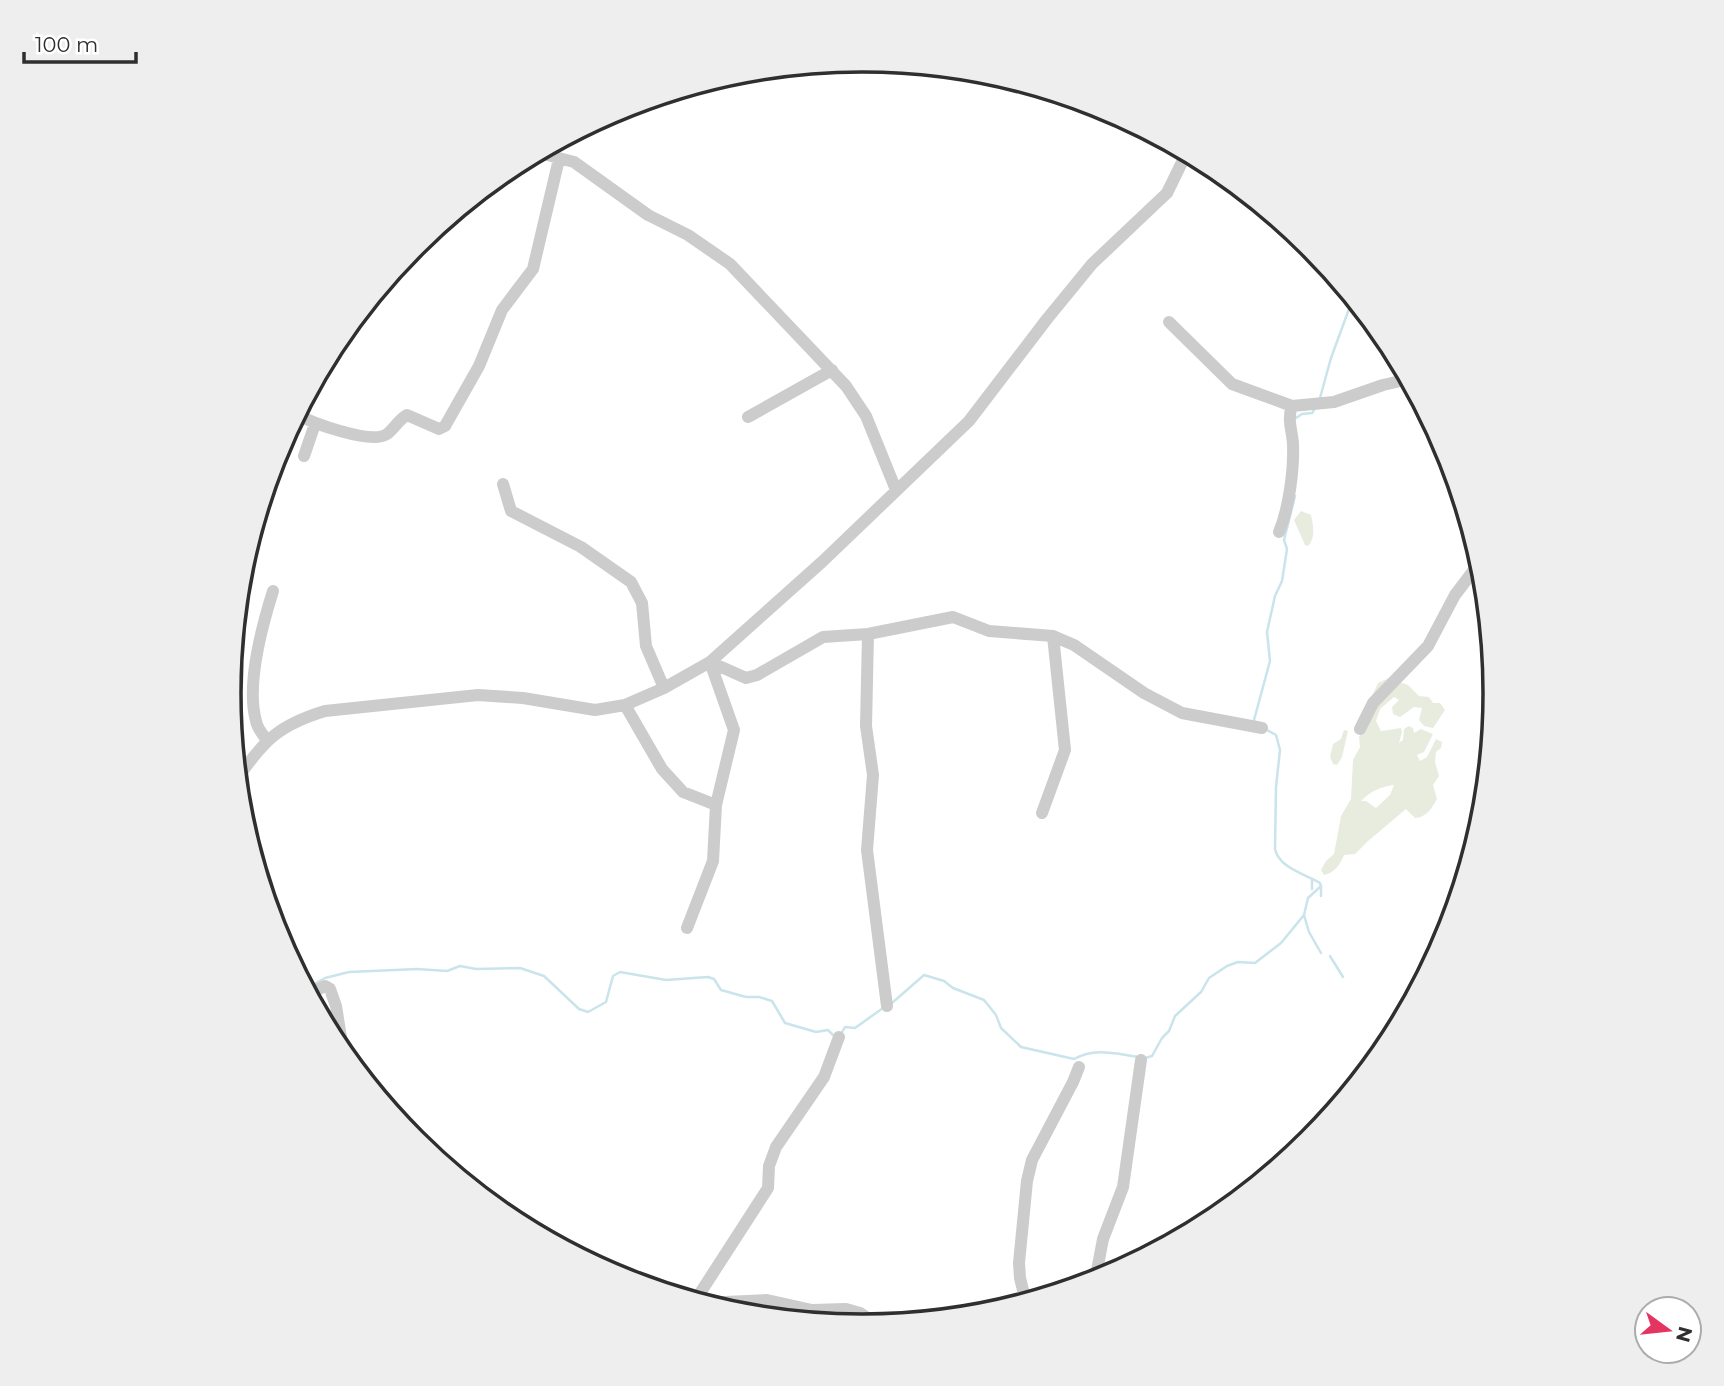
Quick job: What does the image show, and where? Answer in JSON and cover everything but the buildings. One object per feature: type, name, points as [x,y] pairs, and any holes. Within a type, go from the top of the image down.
[{"type":"street","points":[[549,156],[574,162],[648,215],[688,235],[730,264],[846,386],[866,416],[896,490]]},
{"type":"street","points":[[305,419],[315,424],[377,438],[387,434],[399,419],[407,415],[430,427],[439,429],[445,426],[479,366],[502,310],[533,269],[559,159]]},
{"type":"street","points":[[245,768],[267,740],[281,728],[303,717],[325,711],[478,695],[523,698],[595,710],[625,705],[664,688],[710,662],[765,615],[969,421],[1092,264],[1167,193],[1183,161]]},
{"type":"street","points":[[1169,322],[1232,384],[1292,406],[1334,402],[1400,381]]},
{"type":"street","points":[[748,417],[832,370]]},
{"type":"street","points":[[1279,532],[1286,516],[1292,470],[1293,444],[1288,417],[1292,406]]},
{"type":"street","points":[[304,456],[315,424]]},
{"type":"street","points":[[503,484],[511,511],[581,547],[631,582],[642,603],[646,646],[664,688]]},
{"type":"street","points":[[1360,729],[1373,703],[1428,646],[1455,595],[1471,574]]},
{"type":"street","points":[[267,740],[256,723],[253,692],[261,628],[273,591]]},
{"type":"street","points":[[710,662],[746,678],[757,675],[823,637],[868,634],[953,617],[989,631],[1053,636],[1074,645],[1144,693],[1182,713],[1262,728]]},
{"type":"street","points":[[868,634],[866,726],[873,775],[867,850],[887,1006]]},
{"type":"street","points":[[1042,813],[1065,750],[1053,636]]},
{"type":"street","points":[[687,928],[713,861],[716,805],[734,730],[710,662]]},
{"type":"street","points":[[625,705],[662,769],[683,792],[716,805]]},
{"type":"street","points":[[317,990],[325,986],[330,989],[340,1030]]},
{"type":"street","points":[[700,1293],[768,1188],[769,1166],[776,1147],[824,1077],[839,1037]]},
{"type":"street","points":[[1097,1268],[1103,1239],[1123,1187],[1142,1060]]},
{"type":"street","points":[[1024,1293],[1019,1263],[1027,1181],[1032,1160],[1079,1067]]},
{"type":"street","points":[[738,1301],[767,1300],[812,1310],[845,1309],[861,1314]]},
{"type":"shaded area","points":[[1301,511],[1311,515],[1312,519],[1313,535],[1308,546],[1305,545],[1294,520]]},
{"type":"shaded area","points":[[1389,678],[1408,685],[1419,696],[1429,697],[1433,703],[1440,703],[1445,710],[1433,728],[1424,726],[1419,720],[1422,708],[1414,707],[1400,717],[1393,714],[1392,707],[1399,700],[1394,697],[1380,709],[1376,721],[1381,731],[1401,728],[1399,743],[1403,740],[1404,729],[1409,726],[1414,733],[1421,729],[1433,734],[1424,752],[1417,755],[1420,761],[1427,757],[1436,739],[1442,742],[1441,748],[1436,752],[1435,762],[1439,776],[1433,785],[1437,799],[1428,812],[1419,818],[1415,818],[1406,809],[1355,854],[1344,855],[1336,868],[1324,875],[1321,870],[1334,854],[1341,816],[1351,799],[1353,760],[1360,747],[1359,737],[1366,726],[1367,707],[1378,683]],"holes":[[[1394,785],[1390,795],[1376,808],[1366,801],[1361,801],[1376,790]]]},
{"type":"shaded area","points":[[1344,730],[1348,731],[1342,757],[1337,765],[1333,764],[1330,757],[1333,744],[1341,739]]},
{"type":"waterway","points":[[1320,398],[1349,308]]},
{"type":"waterway","points":[[1296,418],[1312,413],[1316,407]]},
{"type":"waterway","points":[[1255,723],[1270,661],[1267,632],[1275,596],[1282,581],[1287,549],[1284,540],[1295,496]]},
{"type":"waterway","points":[[1145,1058],[1152,1056],[1169,1031],[1175,1016],[1201,992],[1209,978],[1238,962],[1255,963],[1281,943],[1304,915],[1308,898],[1321,886],[1287,866],[1277,856],[1276,787],[1280,750],[1276,735],[1267,730]]},
{"type":"waterway","points":[[1312,879],[1312,889]]},
{"type":"waterway","points":[[1321,886],[1321,896]]},
{"type":"waterway","points":[[1304,915],[1309,932],[1321,953]]},
{"type":"waterway","points":[[1330,956],[1343,977]]},
{"type":"waterway","points":[[314,984],[325,978],[349,972],[417,969],[447,971],[460,966],[476,969],[520,968],[544,976],[579,1009],[588,1012],[606,1002],[613,976],[620,972],[666,980],[708,977],[714,979],[721,990],[772,1001],[785,1023],[816,1032],[828,1030],[835,1037]]},
{"type":"waterway","points":[[892,1003],[924,975],[944,981],[953,988],[984,1000],[996,1015],[1001,1028],[1021,1047],[1074,1059],[1098,1052],[1139,1057]]},
{"type":"waterway","points":[[841,1034],[845,1027],[855,1028],[883,1008]]}]
